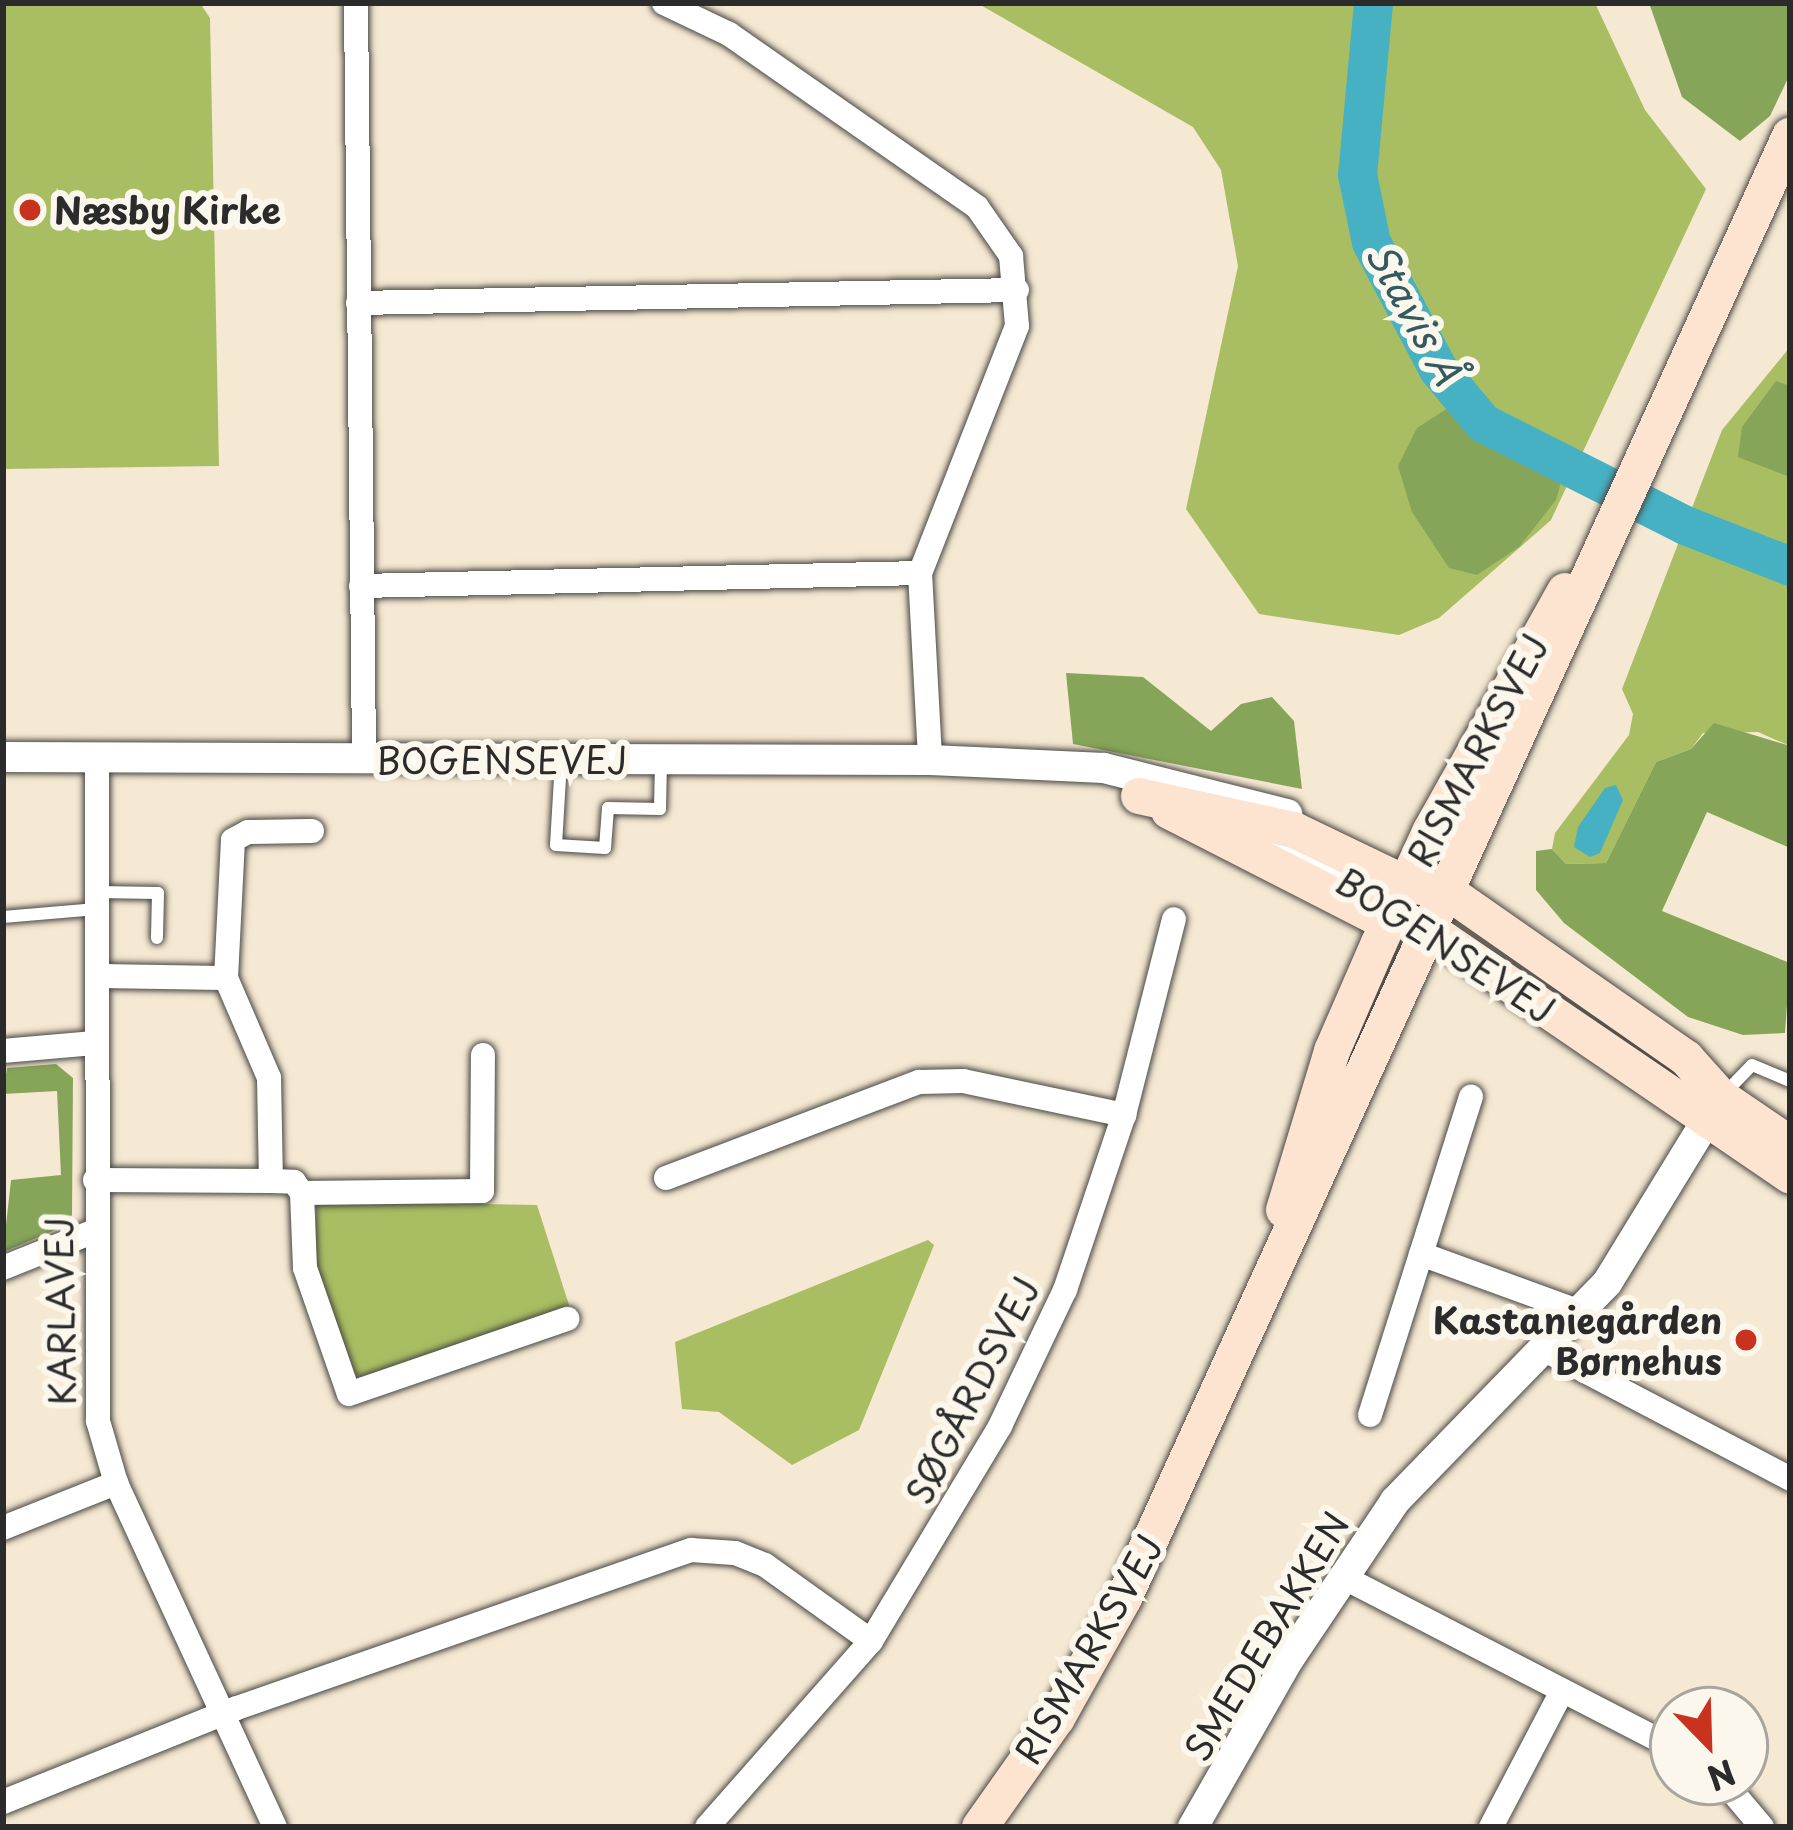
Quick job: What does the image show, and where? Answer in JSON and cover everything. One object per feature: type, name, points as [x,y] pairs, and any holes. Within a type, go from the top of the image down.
[{"type":"main road","name":"RISMARKSVEJ","points":[[1246,1333],[1332,1051],[1585,594],[1611,517],[1784,149]]},
{"type":"main road","points":[[1420,896],[1486,695],[1611,517]]},
{"type":"main road","points":[[1139,796],[1420,896],[1714,1109]]},
{"type":"main road","name":"RISMARKSVEJ","points":[[980,1827],[1057,1718],[1124,1598],[1296,1231],[1420,896]]},
{"type":"main road","name":"BOGENSEVEJ","points":[[1420,896],[1469,955],[1714,1109],[1790,1144]]},
{"type":"main road","name":"BOGENSEVEJ","points":[[1420,896],[1661,1026],[1686,1058],[1714,1109],[1790,1176]]},
{"type":"main road","points":[[1296,1231],[1341,1158],[1430,972],[1469,955]]},
{"type":"street","points":[[356,3],[364,759]]},
{"type":"street","points":[[664,3],[729,34],[976,207],[999,230],[1017,290],[1011,345],[920,573],[930,760]]},
{"type":"street","points":[[358,303],[1017,290]]},
{"type":"street","points":[[361,586],[920,573]]},
{"type":"street","name":"KARLAVEJ","points":[[97,757],[92,1232],[96,1400],[116,1483],[275,1827]]},
{"type":"street","name":"BOGENSEVEJ","points":[[3,758],[930,760],[1104,768],[1243,800],[1420,896]]},
{"type":"street","name":"BOGENSEVEJ","points":[[1000,764],[1139,796]]},
{"type":"street","points":[[271,1180],[268,1078],[226,978],[233,841],[248,832],[313,832]]},
{"type":"street","name":"SØGÅRDSVEJ","points":[[707,1827],[872,1641],[1000,1426],[1065,1289],[1124,1114],[1174,919]]},
{"type":"street","points":[[98,976],[226,978]]},
{"type":"street","points":[[3,1051],[94,1043]]},
{"type":"street","points":[[302,1193],[482,1191],[483,1055]]},
{"type":"street","points":[[666,1178],[919,1082],[963,1081],[1124,1114]]},
{"type":"street","points":[[1370,1415],[1471,1097]]},
{"type":"street","name":"SMEDEBAKKEN","points":[[1193,1827],[1341,1576],[1394,1501],[1623,1263],[1714,1109]]},
{"type":"street","points":[[94,1180],[294,1182],[302,1193],[305,1268],[349,1394],[567,1319]]},
{"type":"street","points":[[3,1268],[92,1232]]},
{"type":"street","points":[[1421,1254],[1578,1311]]},
{"type":"street","points":[[1541,1348],[1790,1479]]},
{"type":"street","points":[[3,1528],[116,1483]]},
{"type":"street","points":[[3,1802],[222,1714],[691,1550],[735,1553],[765,1565],[872,1641]]},
{"type":"street","points":[[1341,1576],[1649,1735]]},
{"type":"street","points":[[1491,1827],[1562,1690]]},
{"type":"lane","points":[[561,760],[556,845],[605,848],[608,808],[660,808],[662,760]]},
{"type":"lane","points":[[3,917],[158,893],[157,938]]},
{"type":"lane","points":[[1714,1109],[1752,1065],[1790,1081]]},
{"type":"green space","points":[[3,3],[200,3],[210,18],[219,466],[3,469]]},
{"type":"green space","points":[[977,3],[1595,3],[1645,110],[1706,189],[1551,520],[1439,618],[1399,635],[1259,614],[1186,509],[1238,266],[1221,170],[1193,127]]},
{"type":"green space","points":[[1649,3],[1790,3],[1790,74],[1770,116],[1740,141],[1682,97]]},
{"type":"green space","points":[[1790,347],[1790,746],[1758,732],[1703,733],[1691,749],[1656,762],[1606,863],[1566,864],[1552,849],[1555,833],[1629,735],[1633,714],[1622,689],[1722,430]]},
{"type":"green space","points":[[1776,381],[1790,386],[1790,477],[1738,457],[1742,427]]},
{"type":"green space","points":[[1448,408],[1566,465],[1556,500],[1519,547],[1477,575],[1449,568],[1412,512],[1398,466],[1417,428]]},
{"type":"green space","points":[[1066,673],[1143,677],[1211,731],[1241,704],[1272,697],[1294,721],[1302,789],[1073,744]]},
{"type":"green space","points":[[1714,723],[1790,746],[1790,848],[1707,812],[1662,911],[1790,963],[1785,1033],[1743,1035],[1688,1017],[1564,923],[1536,890],[1536,851],[1552,849],[1566,864],[1606,863],[1656,762],[1691,749]]},
{"type":"green space","points":[[56,1064],[73,1078],[72,1215],[60,1228],[3,1252],[11,1180],[61,1175],[57,1091],[3,1094],[7,1068]]},
{"type":"green space","points":[[317,1201],[537,1205],[570,1308],[370,1381],[351,1372],[314,1266]]},
{"type":"green space","points":[[928,1240],[934,1245],[859,1430],[792,1465],[719,1412],[682,1409],[675,1342]]},
{"type":"water","points":[[1616,785],[1623,800],[1600,853],[1590,857],[1574,847],[1578,827],[1605,788]]},
{"type":"waterway","name":"Stavis Å","points":[[1373,3],[1357,174],[1371,242],[1438,369],[1483,423],[1685,525],[1790,566]]},
{"type":"place","name":"Næsby Kirke","points":[[30,210]]},
{"type":"place","name":"Kastaniegården Børnehus","points":[[1746,1340]]}]
